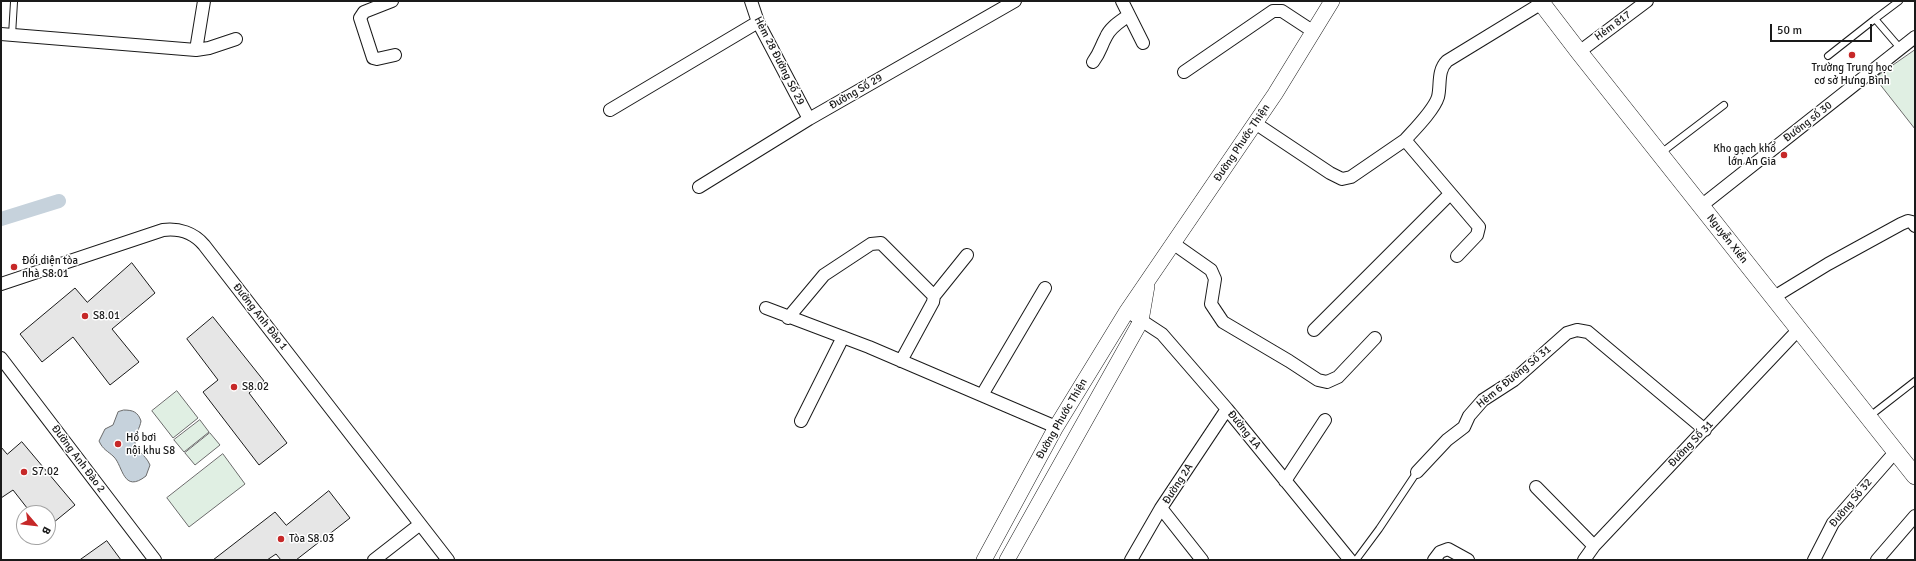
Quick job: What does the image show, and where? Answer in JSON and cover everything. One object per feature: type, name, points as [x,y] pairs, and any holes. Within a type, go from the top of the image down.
[{"type":"main road","name":"Nguyễn Xiển","points":[[1541,2],[1915,476]]},
{"type":"street","points":[[196,50],[204,1]]},
{"type":"street","points":[[392,1],[364,12],[360,18],[373,58],[377,60],[395,55]]},
{"type":"street","name":"Hẻm 28 Đường Số 29","points":[[751,1],[758,22],[809,119]]},
{"type":"street","name":"Đường Số 29","points":[[700,187],[809,119],[1015,1]]},
{"type":"street","points":[[1122,1],[1143,43]]},
{"type":"street","name":"Đường Phước Thiện","points":[[984,560],[1056,427],[1127,311],[1148,283],[1255,123],[1314,32],[1332,1]]},
{"type":"street","name":"Hẻm 817","points":[[1579,52],[1647,1]]},
{"type":"street","points":[[1255,123],[1305,158],[1342,179],[1351,177],[1405,140],[1438,97],[1443,64],[1447,60],[1541,2]]},
{"type":"street","points":[[1184,72],[1273,10],[1282,11],[1314,32]]},
{"type":"street","points":[[1093,62],[1100,52],[1111,29],[1129,15]]},
{"type":"street","points":[[610,110],[758,22]]},
{"type":"street","points":[[7,35],[196,50],[209,48],[236,39]]},
{"type":"street","name":"Đường số 30","points":[[1701,206],[1915,37]]},
{"type":"street","points":[[1405,140],[1479,227],[1477,235],[1457,256]]},
{"type":"street","points":[[1314,330],[1450,194]]},
{"type":"street","points":[[1774,298],[1828,264],[1895,227],[1908,222],[1912,222],[1915,226]]},
{"type":"street","name":"Đường Anh Đào 1","points":[[1,284],[163,230],[182,231],[197,238],[204,245],[419,525],[448,560]]},
{"type":"street","points":[[788,318],[824,275],[876,242],[884,246],[934,296]]},
{"type":"street","points":[[1174,244],[1211,270],[1215,279],[1211,304],[1222,322],[1289,361],[1318,380],[1327,382],[1338,377],[1375,338]]},
{"type":"street","points":[[901,361],[933,302],[934,296],[967,255]]},
{"type":"street","name":"Đường Phước Thiện","points":[[1007,560],[1141,321],[1148,283]]},
{"type":"street","points":[[982,396],[1045,288]]},
{"type":"street","points":[[766,308],[788,318],[843,337],[1056,427]]},
{"type":"street","name":"Đường 1A","points":[[1127,311],[1162,334],[1227,409],[1350,560]]},
{"type":"street","name":"Đường Số 31","points":[[1584,560],[1594,546],[1799,329]]},
{"type":"street","name":"Hẻm 6 Đường Số 31","points":[[1417,472],[1447,440],[1464,427],[1469,416],[1483,400],[1514,380],[1567,333],[1577,330],[1588,332],[1705,430]]},
{"type":"street","points":[[801,421],[843,337]]},
{"type":"street","name":"Đường Anh Đào 2","points":[[1,358],[155,560]]},
{"type":"street","name":"Đường 2A","points":[[1131,560],[1161,508],[1227,409]]},
{"type":"street","points":[[1285,481],[1324,420]]},
{"type":"street","name":"Đường Số 32","points":[[1814,560],[1833,523],[1896,451]]},
{"type":"street","points":[[1536,487],[1594,546]]},
{"type":"street","points":[[1161,508],[1202,560]]},
{"type":"street","points":[[1877,560],[1915,516]]},
{"type":"street","points":[[374,560],[419,525]]},
{"type":"street","points":[[1434,560],[1440,552],[1448,549],[1468,560]]},
{"type":"lane","points":[[1828,56],[1899,1]]},
{"type":"lane","points":[[7,35],[14,2]]},
{"type":"lane","points":[[1875,19],[1900,48]]},
{"type":"lane","points":[[1660,154],[1724,104]]},
{"type":"lane","points":[[1868,417],[1915,381]]},
{"type":"lane","name":"Hẻm 6 Đường Số 31","points":[[1356,560],[1379,529],[1417,472]]},
{"type":"green space","points":[[1915,50],[1915,129],[1875,78]]},
{"type":"green space","points":[[177,391],[198,418],[173,438],[152,411]]},
{"type":"green space","points":[[200,420],[209,432],[184,452],[174,440]]},
{"type":"green space","points":[[210,433],[220,445],[195,465],[185,453]]},
{"type":"green space","points":[[223,454],[245,484],[189,527],[167,498]]},
{"type":"shaded area","name":"Hồ bơi nội khu S8","points":[[124,410],[135,412],[140,418],[141,421],[136,435],[135,444],[150,465],[146,476],[133,482],[125,477],[117,461],[99,441],[105,429],[113,425],[118,412]]},
{"type":"building","name":"S8.01","points":[[132,263],[155,293],[112,329],[139,362],[110,385],[73,337],[42,362],[20,334],[75,288],[87,302]]},
{"type":"building","name":"S8.02","points":[[213,317],[264,381],[249,393],[287,443],[259,465],[203,392],[218,380],[187,339]]},
{"type":"building","name":"S7.02","points":[[22,442],[75,505],[56,520],[56,505],[25,505],[13,490],[1,498],[1,447],[7,454]]},
{"type":"building","name":"Tòa S8.03","points":[[329,491],[350,518],[296,560],[281,560],[276,554],[267,560],[213,560],[275,512],[286,525]]},
{"type":"building","points":[[107,541],[121,560],[80,560]]},
{"type":"waterway","points":[[1,219],[59,201]]},
{"type":"place","name":"Trường Trung học cơ sở Hưng Bình","points":[[1852,55]]},
{"type":"place","name":"Kho gạch khổ lớn An Gia","points":[[1784,155]]},
{"type":"place","name":"Đối diện tòa nhà S8.01","points":[[14,267]]},
{"type":"place","name":"S8.01","points":[[85,316]]},
{"type":"place","name":"S8.02","points":[[234,387]]},
{"type":"place","name":"Hồ bơi nội khu S8","points":[[118,444]]},
{"type":"place","name":"S7.02","points":[[24,472]]},
{"type":"place","name":"Tòa S8.03","points":[[281,539]]}]
